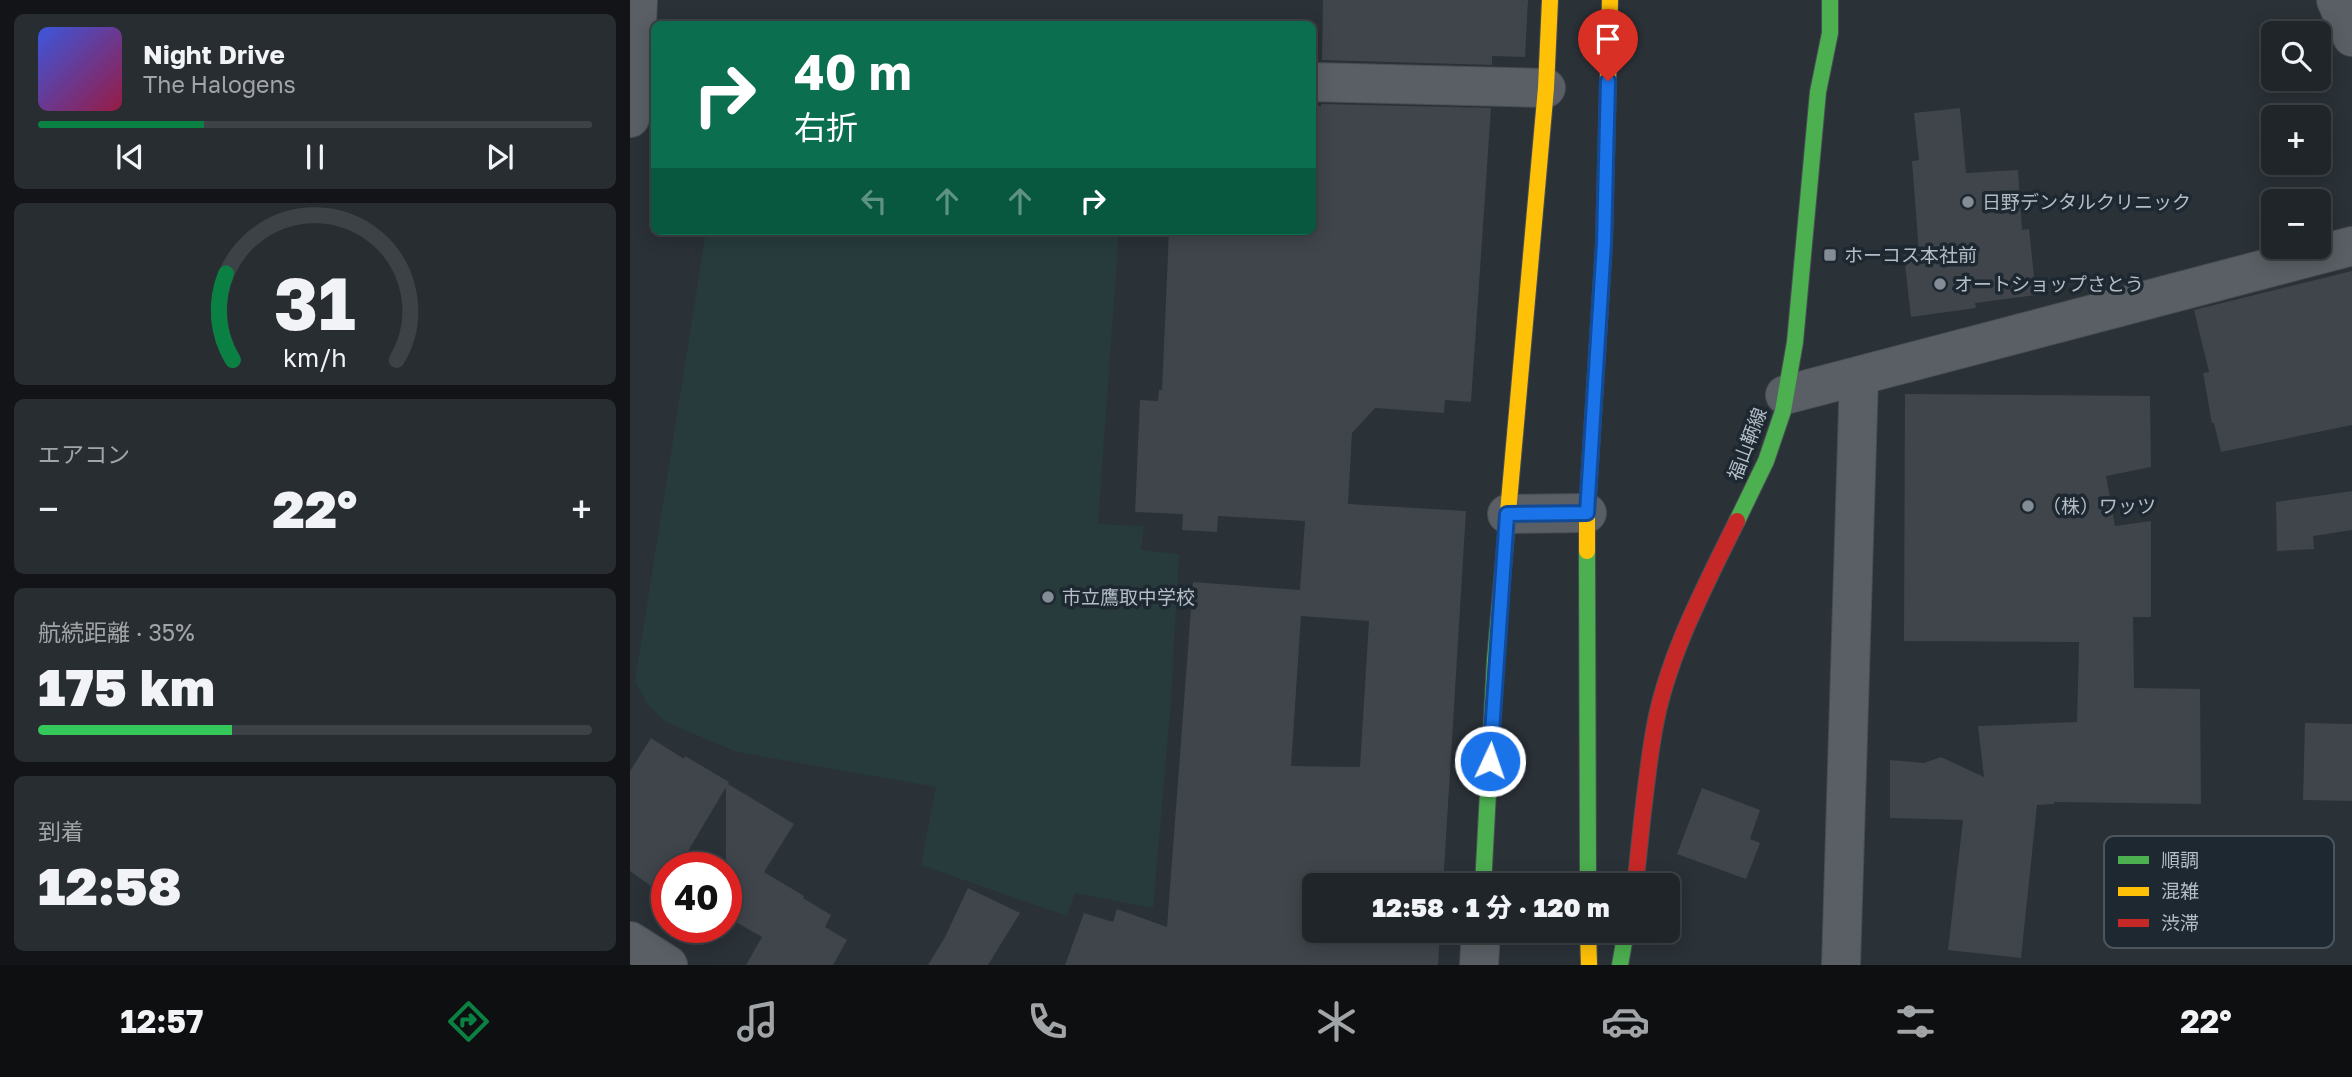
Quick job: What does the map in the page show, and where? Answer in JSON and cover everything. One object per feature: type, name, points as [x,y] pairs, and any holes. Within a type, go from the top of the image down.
[{"type":"main road","points":[[1484,873],[1495,660],[1546,88],[1550,0]]},
{"type":"main road","points":[[1588,873],[1587,513],[1604,243],[1610,0]]},
{"type":"main road","name":"福山鞆線","points":[[1637,873],[1654,729],[1672,666],[1704,588],[1766,461],[1783,411],[1795,342],[1818,92],[1830,33],[1830,0]]},
{"type":"main road","points":[[1588,943],[1589,965]]},
{"type":"main road","points":[[1620,965],[1624,943]]},
{"type":"street","points":[[630,118],[640,67],[638,0]]},
{"type":"street","points":[[2336,0],[2352,37]]},
{"type":"street","points":[[1316,82],[1546,88]]},
{"type":"street","points":[[1785,395],[2352,246]]},
{"type":"street","points":[[1841,965],[1859,376]]},
{"type":"street","points":[[1507,514],[1587,513]]},
{"type":"street","points":[[630,941],[668,965]]},
{"type":"street","points":[[1479,965],[1480,943]]},
{"type":"green space","points":[[705,235],[1119,235],[1098,524],[1144,526],[1141,550],[1179,554],[1171,701],[1153,908],[1075,893],[1067,916],[921,865],[936,787],[737,752],[666,722],[648,705],[635,681]]},
{"type":"building","points":[[1323,0],[1528,0],[1525,57],[1492,56],[1492,65],[1322,60]]},
{"type":"building","points":[[1316,106],[1491,108],[1471,402],[1445,400],[1444,413],[1375,408],[1352,433],[1348,504],[1466,511],[1444,873],[1302,873],[1302,943],[1439,943],[1438,965],[1065,965],[1084,913],[1113,922],[1117,909],[1167,927],[1193,582],[1300,590],[1305,521],[1218,516],[1217,532],[1182,530],[1183,514],[1135,512],[1140,400],[1158,401],[1159,390],[1162,390],[1169,235],[1316,235]],"holes":[[[1301,616],[1369,621],[1360,767],[1291,766]]]},
{"type":"building","points":[[1960,108],[1966,173],[2018,170],[2022,230],[2029,229],[2036,295],[1975,303],[1976,308],[1911,317],[1904,255],[1919,253],[1912,161],[1919,160],[1914,113]]},
{"type":"building","points":[[2352,271],[2352,425],[2221,452],[2212,423],[2203,373],[2209,372],[2194,310]]},
{"type":"building","points":[[1905,394],[2150,396],[2151,467],[2106,476],[2115,526],[2151,521],[2151,617],[2133,617],[2134,688],[2200,689],[2201,804],[2054,802],[2037,805],[2021,958],[1948,950],[1963,820],[1890,818],[1890,760],[1924,763],[1941,757],[1984,777],[1978,726],[2077,722],[2079,642],[1904,641]]},
{"type":"building","points":[[2352,491],[2352,530],[2313,536],[2314,549],[2277,551],[2276,502]]},
{"type":"building","points":[[2305,723],[2352,724],[2352,801],[2303,800]]},
{"type":"building","points":[[651,738],[729,782],[728,784],[794,824],[764,872],[831,915],[825,927],[847,940],[833,965],[746,965],[762,937],[742,926],[742,852],[726,852],[726,787],[687,852],[651,852],[651,886],[630,871],[630,771]]},
{"type":"building","points":[[1702,788],[1760,810],[1750,839],[1760,843],[1746,879],[1677,854]]},
{"type":"building","points":[[968,888],[1020,913],[988,965],[928,965],[945,937]]},
{"type":"traffic: fast","points":[[1737,521],[1766,461],[1783,411],[1795,342],[1818,92],[1830,33],[1830,0]]},
{"type":"traffic: fast","points":[[1484,873],[1495,660],[1506,535]]},
{"type":"traffic: fast","points":[[1587,551],[1588,873]]},
{"type":"traffic: fast","points":[[1620,965],[1624,943]]},
{"type":"traffic: slow","points":[[1506,535],[1546,88],[1550,0]]},
{"type":"traffic: slow","points":[[1587,551],[1604,243],[1610,0]]},
{"type":"traffic: slow","points":[[1588,943],[1589,965]]},
{"type":"traffic: jam","points":[[1636,873],[1648,770],[1660,704],[1688,623],[1737,521]]},
{"type":"place","name":"日野デンタルクリニック","points":[[1968,202]]},
{"type":"place","name":"ホーコス本社前","points":[[1830,255]]},
{"type":"place","name":"オートショップさとう","points":[[1940,284]]},
{"type":"place","name":"（株）ワッツ","points":[[2028,506]]},
{"type":"place","name":"市立鷹取中学校","points":[[1048,597]]},
{"type":"route","points":[[1490,761],[1507,514],[1587,513],[1604,243],[1608,81]]}]
